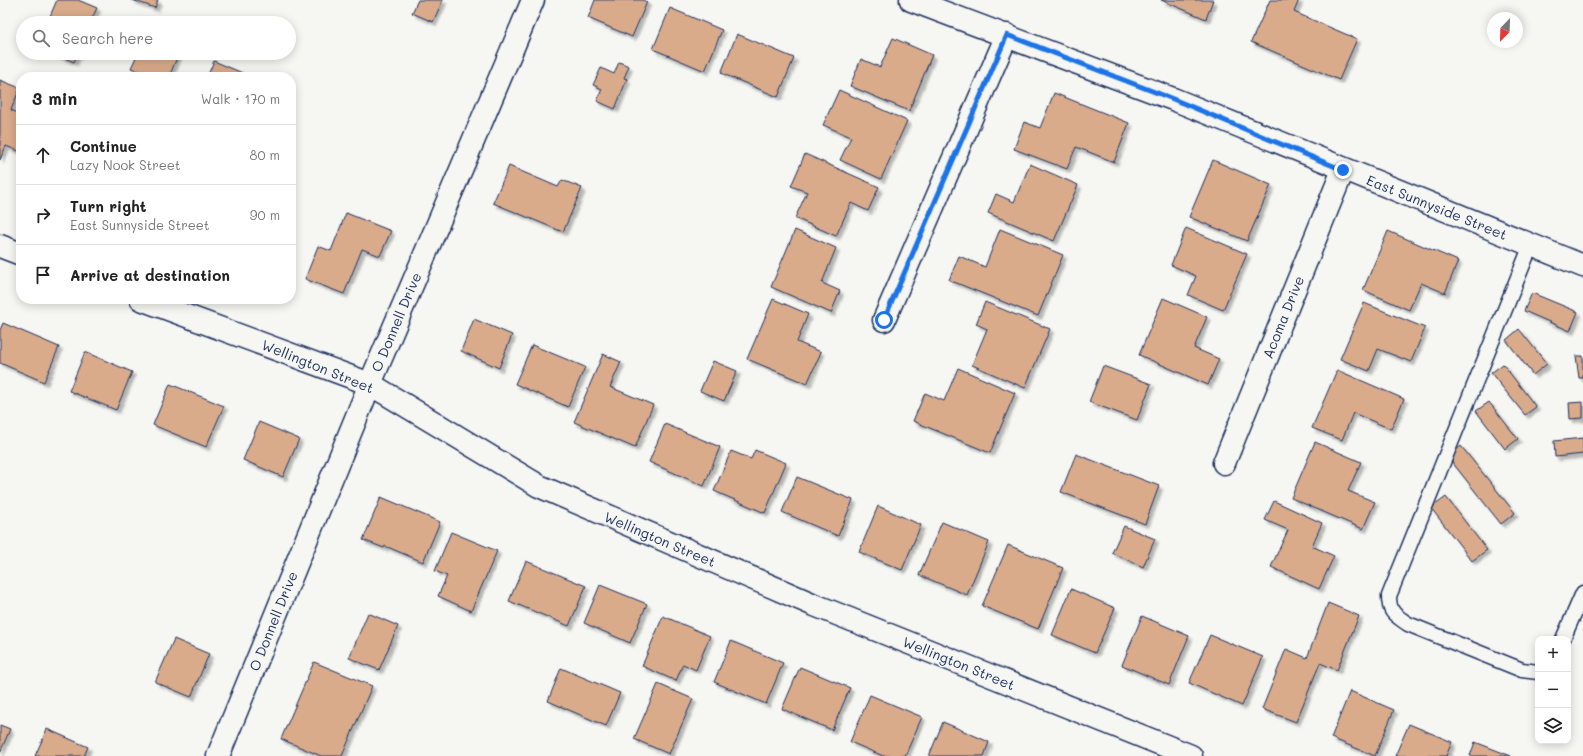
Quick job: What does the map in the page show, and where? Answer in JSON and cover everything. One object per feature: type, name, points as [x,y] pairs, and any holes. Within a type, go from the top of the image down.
[{"type":"street","name":"O Donnell Drive","points":[[218,756],[370,384],[533,0]]},
{"type":"street","name":"East Sunnyside Street","points":[[911,0],[1173,99],[1343,170],[1583,266]]},
{"type":"street","points":[[884,320],[1007,35]]},
{"type":"street","name":"Acoma Drive","points":[[1224,464],[1343,170]]},
{"type":"street","points":[[0,246],[16,252]]},
{"type":"street","name":"Wellington Street","points":[[154,304],[370,384],[539,486],[812,604],[1191,756]]},
{"type":"lane","points":[[1531,245],[1389,596],[1389,606],[1395,615],[1408,624],[1522,670],[1535,672]]},
{"type":"lane","points":[[1564,636],[1583,593]]},
{"type":"building","points":[[57,0],[78,0],[97,8],[93,16],[50,16]]},
{"type":"building","points":[[132,0],[158,0],[155,8]]},
{"type":"building","points":[[418,0],[443,0],[433,22],[412,13]]},
{"type":"building","points":[[595,0],[643,0],[647,2],[632,37],[588,18]]},
{"type":"building","points":[[1161,0],[1213,0],[1206,19]]},
{"type":"building","points":[[1270,0],[1299,0],[1294,12],[1357,39],[1339,80],[1251,42]]},
{"type":"building","points":[[670,8],[722,30],[705,71],[653,49]]},
{"type":"building","points":[[737,34],[794,58],[778,97],[721,73]]},
{"type":"building","points":[[893,38],[932,55],[909,111],[850,86],[861,59],[880,67]]},
{"type":"building","points":[[135,60],[176,60],[171,72],[141,72],[131,68]]},
{"type":"building","points":[[214,61],[240,72],[209,72]]},
{"type":"building","points":[[619,62],[629,66],[624,78],[627,79],[615,109],[597,101],[602,89],[593,85],[601,68],[614,74]]},
{"type":"building","points":[[0,80],[16,86],[16,98],[11,110],[16,112],[16,150],[6,146],[0,160]]},
{"type":"building","points":[[839,90],[907,121],[881,179],[840,160],[851,137],[823,125]]},
{"type":"building","points":[[1054,93],[1129,123],[1114,162],[1076,147],[1067,169],[1014,149],[1024,122],[1040,128]]},
{"type":"building","points":[[805,154],[879,187],[868,211],[851,203],[836,236],[795,218],[807,192],[791,186]]},
{"type":"building","points":[[1213,160],[1271,185],[1247,241],[1189,217]]},
{"type":"building","points":[[1030,164],[1078,185],[1054,241],[988,213],[996,194],[1014,202]]},
{"type":"building","points":[[509,166],[558,187],[562,180],[582,188],[563,232],[493,203]]},
{"type":"building","points":[[346,213],[391,231],[380,256],[362,249],[344,294],[305,279],[318,246],[331,251]]},
{"type":"building","points":[[1186,228],[1247,254],[1223,310],[1188,295],[1196,276],[1171,265]]},
{"type":"building","points":[[1000,229],[1063,255],[1038,316],[949,280],[959,256],[985,267]]},
{"type":"building","points":[[795,230],[836,248],[822,283],[840,291],[831,313],[771,287]]},
{"type":"building","points":[[1388,231],[1458,261],[1445,293],[1421,283],[1409,310],[1363,290]]},
{"type":"building","points":[[1532,293],[1578,312],[1570,331],[1524,311]]},
{"type":"building","points":[[1163,298],[1207,317],[1194,348],[1219,359],[1208,385],[1139,355]]},
{"type":"building","points":[[773,299],[808,314],[797,342],[821,352],[807,384],[747,359]]},
{"type":"building","points":[[985,302],[1050,329],[1025,388],[972,365],[987,329],[976,324]]},
{"type":"building","points":[[1364,303],[1425,328],[1411,362],[1378,349],[1369,371],[1340,359]]},
{"type":"building","points":[[474,319],[512,335],[499,368],[461,351]]},
{"type":"building","points":[[3,323],[59,347],[44,382],[0,363],[0,330]]},
{"type":"building","points":[[1519,329],[1547,364],[1533,375],[1506,340]]},
{"type":"building","points":[[532,345],[585,367],[568,407],[515,384]]},
{"type":"building","points":[[85,352],[132,372],[116,410],[69,391]]},
{"type":"building","points":[[603,354],[621,362],[610,387],[653,405],[635,448],[574,422]]},
{"type":"building","points":[[1576,356],[1583,356],[1583,378],[1579,378]]},
{"type":"building","points":[[713,361],[737,371],[724,401],[700,391]]},
{"type":"building","points":[[1503,364],[1536,407],[1525,415],[1491,373]]},
{"type":"building","points":[[1103,366],[1151,384],[1137,420],[1089,402]]},
{"type":"building","points":[[958,368],[1015,393],[990,453],[913,421],[925,393],[944,401]]},
{"type":"building","points":[[1337,370],[1404,399],[1391,429],[1353,413],[1342,440],[1312,428]]},
{"type":"building","points":[[170,384],[224,406],[206,447],[153,425]]},
{"type":"building","points":[[1489,402],[1518,439],[1505,449],[1476,411]]},
{"type":"building","points":[[1583,402],[1583,418],[1570,419],[1569,403]]},
{"type":"building","points":[[259,422],[299,439],[283,477],[243,460]]},
{"type":"building","points":[[665,424],[720,447],[704,486],[649,462]]},
{"type":"building","points":[[1583,438],[1583,454],[1555,457],[1554,441]]},
{"type":"building","points":[[1315,442],[1361,462],[1348,491],[1375,502],[1363,529],[1291,498]]},
{"type":"building","points":[[1461,446],[1515,513],[1501,524],[1448,457]]},
{"type":"building","points":[[755,450],[786,463],[765,513],[714,491],[731,451],[751,459]]},
{"type":"building","points":[[1076,454],[1159,486],[1145,524],[1061,492]]},
{"type":"building","points":[[797,477],[853,500],[838,536],[782,512]]},
{"type":"building","points":[[381,497],[440,522],[423,562],[385,546],[384,548],[363,540]]},
{"type":"building","points":[[1446,497],[1487,550],[1472,561],[1431,508]]},
{"type":"building","points":[[1274,501],[1322,523],[1312,546],[1334,556],[1319,589],[1271,567],[1288,530],[1265,520]]},
{"type":"building","points":[[878,506],[921,525],[902,570],[859,552]]},
{"type":"building","points":[[942,522],[989,542],[967,595],[919,575]]},
{"type":"building","points":[[1124,526],[1155,539],[1143,567],[1112,553]]},
{"type":"building","points":[[451,532],[497,551],[471,611],[438,596],[447,576],[435,571]]},
{"type":"building","points":[[1008,545],[1063,568],[1038,629],[982,606]]},
{"type":"building","points":[[526,561],[586,586],[569,626],[509,601]]},
{"type":"building","points":[[600,585],[647,604],[630,643],[584,623]]},
{"type":"building","points":[[1071,589],[1115,608],[1095,653],[1052,635]]},
{"type":"building","points":[[1328,603],[1359,616],[1337,670],[1320,663],[1296,722],[1262,709],[1286,649],[1307,658]]},
{"type":"building","points":[[368,613],[398,626],[379,670],[349,658]]},
{"type":"building","points":[[663,616],[710,636],[696,670],[683,664],[676,681],[642,666]]},
{"type":"building","points":[[1142,616],[1189,636],[1169,685],[1122,665]]},
{"type":"building","points":[[1210,635],[1263,657],[1242,706],[1189,683]]},
{"type":"building","points":[[174,639],[209,654],[191,697],[155,682]]},
{"type":"building","points":[[731,641],[783,663],[766,704],[714,682]]},
{"type":"building","points":[[314,662],[372,686],[342,756],[321,756],[281,739]]},
{"type":"building","points":[[800,667],[850,688],[832,730],[782,709]]},
{"type":"building","points":[[561,668],[620,693],[606,726],[548,701]]},
{"type":"building","points":[[658,684],[693,699],[669,754],[634,739]]},
{"type":"building","points":[[1350,691],[1394,710],[1375,756],[1331,738]]},
{"type":"building","points":[[870,695],[922,717],[905,756],[883,756],[850,742]]},
{"type":"building","points":[[943,722],[989,742],[984,756],[929,756]]},
{"type":"building","points":[[1409,724],[1452,742],[1446,756],[1395,756]]},
{"type":"building","points":[[0,725],[10,729],[0,753]]},
{"type":"building","points":[[47,729],[88,747],[84,756],[35,756]]},
{"type":"building","points":[[1475,742],[1511,756],[1470,756]]},
{"type":"route","points":[[884,320],[1007,35],[1173,99],[1343,170]]}]
